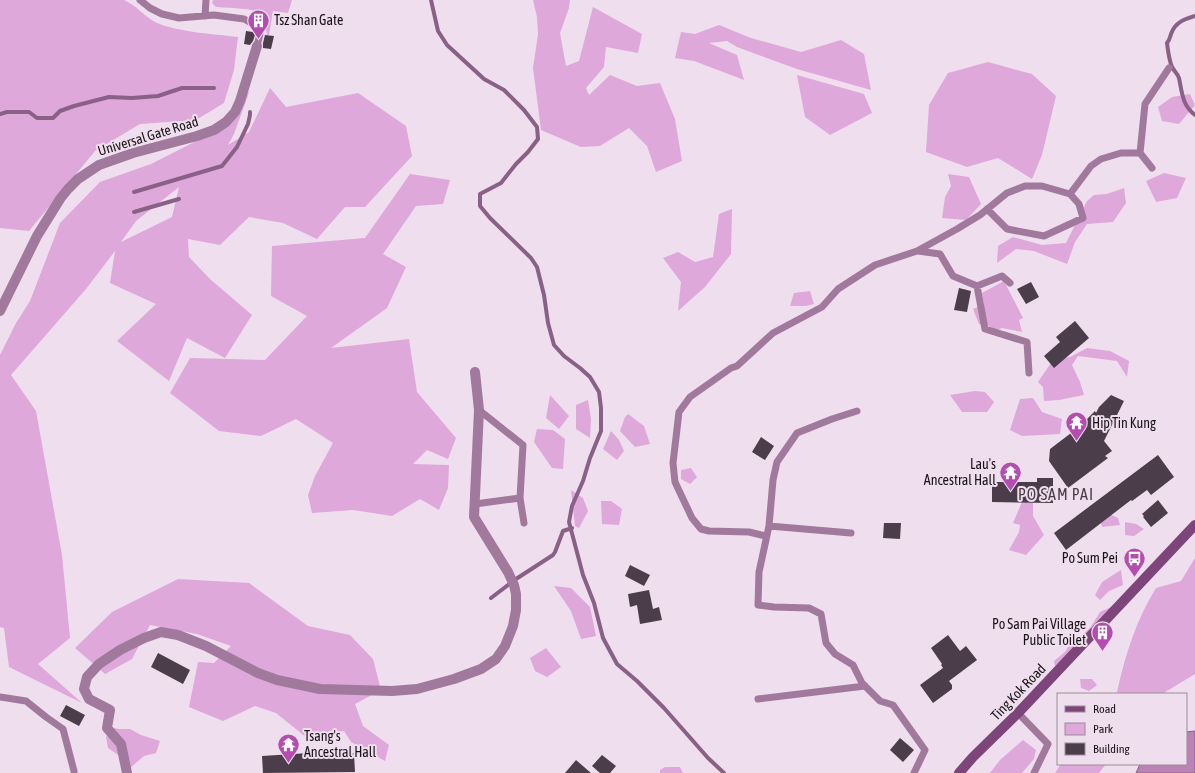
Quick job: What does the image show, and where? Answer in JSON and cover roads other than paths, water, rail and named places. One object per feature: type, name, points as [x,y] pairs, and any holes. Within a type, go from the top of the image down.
[{"type":"main road","name":"Ting Kok Road","points":[[959,773],[973,757],[1018,713],[1195,525]]},
{"type":"street","name":"Universal Gate Road","points":[[0,312],[37,236],[68,189],[78,179],[99,165],[133,152],[197,136],[214,130],[226,122],[235,112],[240,101],[257,46]]},
{"type":"street","points":[[127,773],[121,744],[108,728],[110,710],[89,699],[84,689],[87,677],[99,664],[120,650],[144,638],[161,632],[178,635],[206,646],[258,673],[277,680],[320,689],[392,691],[417,689],[454,679],[481,668],[496,659],[505,646],[514,626],[516,594],[508,572],[474,517],[479,410],[475,372]]},
{"type":"lane","points":[[140,0],[150,8],[162,14],[179,18],[214,15],[244,19],[253,24],[260,34],[257,46]]},
{"type":"lane","points":[[205,16],[206,0]]},
{"type":"lane","points":[[1152,168],[1140,153],[1145,104],[1169,68]]},
{"type":"lane","points":[[1070,194],[1091,166],[1101,159],[1120,153],[1140,153]]},
{"type":"lane","points":[[766,536],[749,532],[701,529],[692,518],[675,482],[673,463],[679,412],[690,397],[736,366],[773,333],[822,307],[838,289],[875,265],[917,251],[980,216],[987,209],[1007,193],[1025,186],[1042,186],[1070,194],[1079,204],[1083,218],[1044,236],[1007,229],[987,209]]},
{"type":"lane","points":[[917,251],[940,254],[953,276],[977,286],[1002,276],[1010,283]]},
{"type":"lane","points":[[977,286],[985,329],[1027,342],[1029,373]]},
{"type":"lane","points":[[479,410],[523,445],[520,498],[524,523]]},
{"type":"lane","points":[[857,411],[797,433],[778,462],[773,480],[769,526],[759,572],[758,605],[809,608],[821,614],[826,642],[835,654],[852,665],[862,683],[880,701],[893,705],[925,750],[914,773]]},
{"type":"lane","points":[[475,504],[520,498]]},
{"type":"lane","points":[[769,526],[851,533]]},
{"type":"lane","points":[[758,699],[865,686]]},
{"type":"lane","points":[[0,696],[26,701],[63,729],[74,771]]},
{"type":"lane","points":[[1018,713],[1048,744],[1034,773]]},
{"type":"waterway","points":[[431,0],[438,31],[447,45],[484,79],[504,90],[524,110],[537,127],[538,139],[501,183],[480,194],[480,206],[490,218],[531,258],[537,267],[554,345],[564,356],[590,377],[599,392],[601,431],[590,458],[583,481],[572,506],[569,522],[583,575],[594,603],[603,638],[617,664],[637,681],[664,708],[708,758],[724,773]]},
{"type":"waterway","points":[[1195,16],[1178,24],[1173,30],[1167,43],[1170,61],[1178,77],[1185,103],[1195,115]]},
{"type":"waterway","points":[[0,114],[7,112],[29,112],[37,118],[53,118],[60,111],[109,97],[132,98],[158,96],[182,88],[214,88]]},
{"type":"waterway","points":[[134,192],[222,166],[237,147],[248,124],[250,112]]},
{"type":"waterway","points":[[134,212],[179,199]]},
{"type":"waterway","points":[[491,598],[516,579],[553,555],[563,531],[572,528]]},
{"type":"place","name":"Tsz Shan Gate","points":[[259,40]]},
{"type":"place","name":"Hip Tin Kung","points":[[1077,442]]},
{"type":"place","name":"Lau's Ancestral Hall","points":[[1011,492]]},
{"type":"place","name":"Po Sum Pei","points":[[1134,578]]},
{"type":"place","name":"Po Sam Pai Village Public Toilet","points":[[1102,652]]},
{"type":"place","name":"Tsang's Ancestral Hall","points":[[289,764]]},
{"type":"district","name":"PO SAM PAI","points":[[1056,494]]}]
